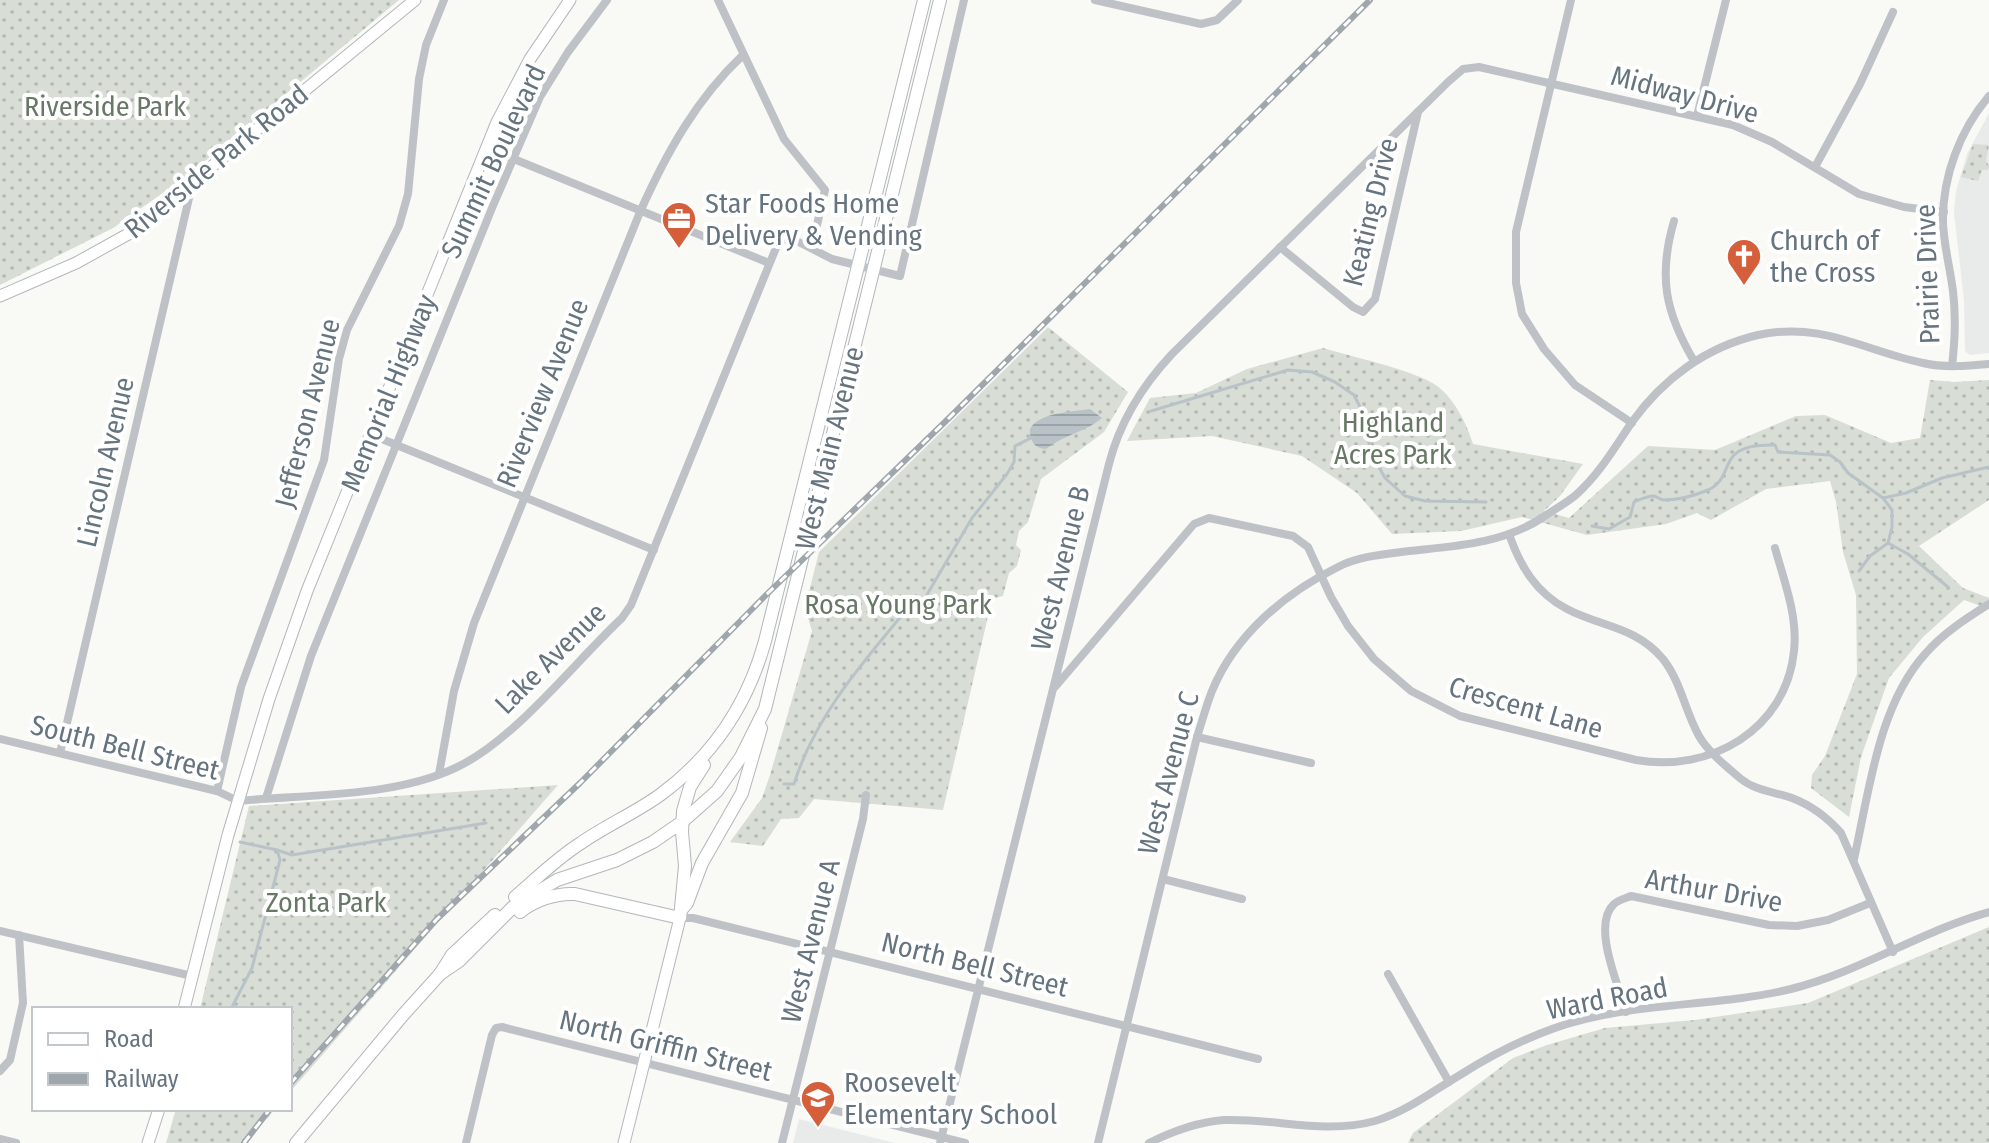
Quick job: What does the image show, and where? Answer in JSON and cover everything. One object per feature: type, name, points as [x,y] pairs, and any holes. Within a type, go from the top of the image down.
[{"type":"main road","name":"West Main Avenue","points":[[296,1143],[466,940],[566,853],[651,801],[687,772],[721,734],[752,680],[765,641],[924,0]]},
{"type":"main road","name":"West Main Avenue","points":[[440,974],[452,967],[507,913],[540,889],[624,857],[682,822],[730,775],[765,709],[940,0]]},
{"type":"main road","points":[[680,914],[685,866],[682,822],[685,802],[692,782],[739,720],[752,680]]},
{"type":"main road","points":[[680,914],[702,863],[745,784],[765,709]]},
{"type":"main road","points":[[469,951],[528,906],[560,894],[575,894],[680,914]]},
{"type":"street","name":"Riverside Park Road","points":[[0,296],[76,263],[132,232],[415,0]]},
{"type":"street","name":"Jefferson Avenue","points":[[217,791],[232,714],[324,460],[339,359],[347,330],[399,226],[408,194],[419,79],[426,45],[444,0]]},
{"type":"street","name":"Memorial Highway","points":[[184,1007],[238,801],[307,591],[487,148],[530,59],[570,0]]},
{"type":"street","name":"Summit Boulevard","points":[[266,798],[311,656],[513,159],[540,97],[568,52],[607,0]]},
{"type":"street","points":[[718,0],[784,139],[825,190],[812,247]]},
{"type":"street","points":[[487,148],[769,263],[778,243],[789,237],[832,259],[900,276],[964,0]]},
{"type":"street","points":[[1095,0],[1201,24],[1217,20],[1238,0]]},
{"type":"street","points":[[1571,0],[1516,232],[1516,283],[1522,314],[1544,349],[1575,385],[1632,423]]},
{"type":"street","points":[[1697,116],[1726,0]]},
{"type":"street","points":[[1815,167],[1860,84],[1893,12]]},
{"type":"street","name":"Riverview Avenue","points":[[439,774],[454,691],[474,623],[640,212],[663,160],[692,114],[725,72],[743,55]]},
{"type":"street","name":"Midway Drive","points":[[1418,111],[1463,69],[1479,67],[1697,116],[1760,136],[1859,194],[1904,207],[1944,212]]},
{"type":"street","name":"Prairie Drive","points":[[1952,366],[1955,314],[1944,212],[1946,186],[1956,152],[1971,121],[1989,96]]},
{"type":"street","name":"West Avenue B","points":[[941,1140],[1113,450],[1129,411],[1172,354],[1418,111]]},
{"type":"street","name":"Keating Drive","points":[[1280,247],[1363,312],[1375,299],[1418,111]]},
{"type":"street","name":"Lincoln Avenue","points":[[60,753],[193,181]]},
{"type":"street","points":[[1674,221],[1665,252],[1665,289],[1684,343],[1694,361]]},
{"type":"street","name":"Lake Avenue","points":[[238,801],[386,789],[464,764],[511,729],[622,618],[631,605],[654,550],[769,263]]},
{"type":"street","name":"West Avenue C","points":[[1098,1143],[1197,737],[1212,690],[1231,655],[1256,625],[1287,596],[1340,566],[1376,555],[1484,543],[1538,520],[1576,494],[1609,458],[1632,423],[1660,390],[1694,361],[1736,341],[1792,332],[1835,336],[1919,363],[1952,366],[1989,364]]},
{"type":"street","points":[[372,435],[654,550]]},
{"type":"street","name":"Crescent Lane","points":[[1052,691],[1194,524],[1209,518],[1293,536],[1308,547],[1348,626],[1374,659],[1411,691],[1460,716],[1517,733],[1658,764],[1692,760],[1736,745],[1756,729],[1772,710],[1786,685],[1794,652],[1794,621],[1775,548]]},
{"type":"street","points":[[1509,534],[1516,555],[1532,581],[1548,597],[1567,610],[1616,626],[1641,640],[1662,659],[1680,687],[1701,739],[1745,782],[1802,803],[1827,817],[1841,833],[1893,952]]},
{"type":"street","points":[[1853,860],[1884,732],[1898,691],[1926,653],[1962,621],[1989,604]]},
{"type":"street","points":[[1197,737],[1311,763]]},
{"type":"street","name":"South Bell Street","points":[[0,739],[217,791],[238,801]]},
{"type":"street","name":"West Avenue A","points":[[782,1143],[863,819],[866,795]]},
{"type":"street","points":[[1163,879],[1242,899]]},
{"type":"street","name":"Arthur Drive","points":[[1626,1012],[1604,934],[1606,917],[1614,903],[1631,896],[1783,926],[1828,920],[1870,903]]},
{"type":"street","name":"Ward Road","points":[[1149,1143],[1181,1129],[1212,1122],[1247,1121],[1327,1128],[1377,1121],[1513,1044],[1557,1027],[1626,1012],[1792,989],[1989,912]]},
{"type":"street","points":[[624,1143],[680,914]]},
{"type":"street","name":"North Bell Street","points":[[680,914],[1258,1059]]},
{"type":"street","points":[[0,931],[192,976]]},
{"type":"street","points":[[0,1071],[10,1060],[23,1003],[19,935]]},
{"type":"street","points":[[1388,974],[1449,1082]]},
{"type":"street","name":"North Griffin Street","points":[[466,1143],[496,1028],[793,1100],[941,1140],[965,1143]]},
{"type":"street","points":[[148,1143],[158,1111]]},
{"type":"street","points":[[0,1139],[16,1143]]},
{"type":"shaded area","points":[[1989,113],[1989,353],[1970,355],[1965,351],[1964,300],[1954,213],[1956,191],[1967,154]]},
{"type":"shaded area","points":[[1090,409],[1102,418],[1089,427],[1046,449],[1036,446],[1032,440],[1030,429],[1041,419]]},
{"type":"shaded area","name":"Roosevelt Elementary School","points":[[799,1119],[895,1143],[793,1143]]},
{"type":"green space","name":"Riverside Park","points":[[0,0],[399,0],[187,176],[113,228],[0,285]]},
{"type":"green space","points":[[1973,144],[1989,145],[1986,160],[1989,167],[1982,170],[1978,181],[1961,177]]},
{"type":"green space","name":"Rosa Young Park","points":[[1048,327],[1128,392],[1104,432],[1041,479],[1028,522],[1019,531],[1016,545],[1021,550],[1017,566],[1009,573],[1003,596],[995,598],[989,612],[943,810],[814,799],[799,818],[781,819],[763,846],[730,842],[762,798],[770,775],[812,631],[805,608],[819,552]]},
{"type":"green space","name":"Highland Acres Park","points":[[1323,348],[1433,383],[1457,408],[1473,444],[1583,464],[1560,496],[1544,511],[1569,518],[1648,446],[1715,450],[1796,416],[1825,415],[1891,443],[1920,438],[1930,380],[1989,380],[1989,500],[1919,546],[1963,588],[1989,598],[1989,609],[1964,600],[1923,637],[1889,678],[1861,757],[1849,817],[1811,788],[1812,775],[1825,756],[1857,674],[1856,595],[1843,552],[1830,481],[1766,489],[1711,520],[1697,513],[1666,524],[1587,535],[1522,517],[1461,531],[1392,534],[1357,493],[1302,456],[1212,436],[1127,441],[1150,398],[1196,393],[1247,369]]},
{"type":"green space","name":"Zonta Park","points":[[558,785],[292,1090],[292,1007],[200,1007],[249,806]]},
{"type":"green space","points":[[1989,927],[1989,1143],[1408,1143],[1413,1133],[1513,1058],[1547,1045],[1605,1028],[1695,1020],[1808,1003]]},
{"type":"green space","points":[[175,1111],[273,1111],[246,1143],[166,1143]]},
{"type":"waterway","points":[[1151,411],[1288,370],[1312,372],[1354,395],[1366,419],[1370,451],[1385,478],[1405,496],[1425,501],[1486,502]]},
{"type":"waterway","points":[[784,784],[794,784],[815,733],[844,687],[913,602],[925,598],[972,518],[1007,474],[1014,462],[1015,446],[1033,437]]},
{"type":"waterway","points":[[1592,526],[1609,529],[1630,517],[1634,502],[1646,497],[1675,499],[1708,490],[1717,484],[1734,455],[1756,446],[1775,445],[1778,452],[1830,455],[1848,473],[1883,498],[1906,493],[1942,478],[1989,467]]},
{"type":"waterway","points":[[1859,571],[1870,556],[1888,543],[1892,510],[1883,498]]},
{"type":"waterway","points":[[1888,543],[1908,554],[1948,587]]},
{"type":"waterway","points":[[277,850],[292,855],[486,823]]},
{"type":"waterway","points":[[232,1007],[252,968],[280,860],[277,850],[240,842]]},
{"type":"railway","points":[[292,1082],[436,920],[580,783],[766,595],[1370,0]]},
{"type":"railway","points":[[244,1143],[268,1111]]},
{"type":"place","name":"Star Foods Home Delivery & Vending","points":[[679,250]]},
{"type":"place","name":"Church of the Cross","points":[[1744,287]]},
{"type":"place","name":"Roosevelt Elementary School","points":[[818,1129]]}]
